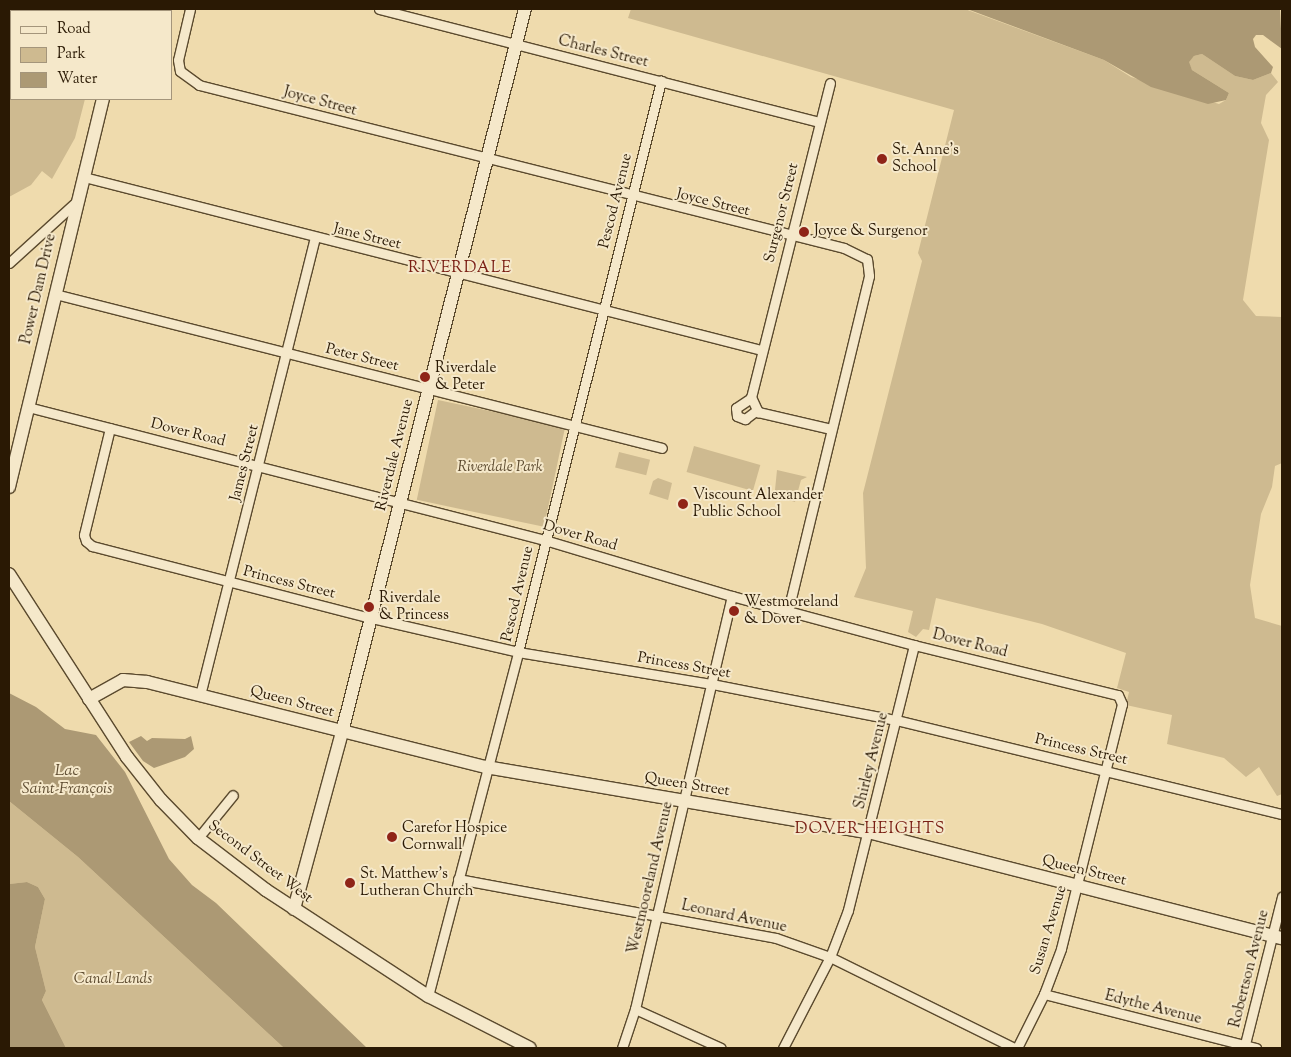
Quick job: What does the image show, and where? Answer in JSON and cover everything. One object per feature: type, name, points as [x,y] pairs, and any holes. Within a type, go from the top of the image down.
[{"type":"street","name":"Joyce Street","points":[[190,9],[178,60],[180,71],[187,79],[199,85],[487,160],[858,253],[869,265],[869,276],[788,611]]},
{"type":"street","name":"Charles Street","points":[[379,9],[820,122]]},
{"type":"street","name":"Riverdale Avenue","points":[[294,909],[342,732],[525,9]]},
{"type":"street","name":"Pescod Avenue","points":[[428,996],[486,767],[518,652],[661,80]]},
{"type":"street","name":"Surgenor Street","points":[[751,398],[761,350],[830,83]]},
{"type":"street","name":"Power Dam Drive","points":[[9,487],[75,203],[84,177],[103,100]]},
{"type":"street","name":"Jane Street","points":[[84,177],[315,238],[761,350]]},
{"type":"street","points":[[9,262],[75,203]]},
{"type":"street","name":"James Street","points":[[200,695],[315,238]]},
{"type":"street","name":"Peter Street","points":[[55,294],[662,448]]},
{"type":"street","points":[[757,410],[745,419],[737,416],[736,408],[751,398],[757,410],[831,429]]},
{"type":"street","name":"Dover Road","points":[[28,406],[399,504],[545,540],[732,596],[914,645],[1100,690],[1122,698]]},
{"type":"street","name":"Princess Street","points":[[110,428],[84,538],[92,546],[371,618],[518,652],[712,684],[896,720],[1282,814]]},
{"type":"street","name":"Second Street West","points":[[9,574],[89,699],[144,779],[198,838],[294,909],[428,996],[530,1048]]},
{"type":"street","name":"Westmooreland Avenue","points":[[622,1048],[635,1009],[732,596]]},
{"type":"street","name":"Shirley Avenue","points":[[782,1048],[830,956],[848,910],[914,645]]},
{"type":"street","name":"Queen Street","points":[[89,699],[113,683],[129,679],[486,767],[868,832],[1277,936]]},
{"type":"street","name":"Susan Avenue","points":[[1016,1048],[1044,994],[1060,949],[1106,770],[1122,698]]},
{"type":"street","points":[[198,838],[233,795]]},
{"type":"street","name":"Leonard Avenue","points":[[458,879],[776,938],[830,956],[1016,1048]]},
{"type":"street","name":"Robertson Avenue","points":[[1244,1047],[1277,936],[1282,896]]},
{"type":"street","name":"Edythe Avenue","points":[[1044,994],[1244,1047],[1256,1048]]},
{"type":"street","points":[[635,1009],[721,1048]]},
{"type":"green space","points":[[9,9],[107,9],[10,10],[10,100],[85,100],[75,138],[52,179],[42,171],[31,185],[9,197]]},
{"type":"green space","points":[[631,9],[965,9],[1104,60],[1131,77],[1219,104],[1226,100],[1229,93],[1192,70],[1188,62],[1194,56],[1202,54],[1235,76],[1253,80],[1271,73],[1278,82],[1266,95],[1261,123],[1269,140],[1243,300],[1256,316],[1282,317],[1282,463],[1275,466],[1272,487],[1261,514],[1250,585],[1255,618],[1282,626],[1282,794],[1277,796],[1259,767],[1246,777],[1224,758],[1167,744],[1172,715],[1126,705],[1129,692],[1117,688],[1126,653],[1042,624],[936,598],[929,630],[923,629],[916,637],[908,632],[913,611],[854,597],[866,568],[863,493],[922,261],[918,253],[954,110],[628,18]]},
{"type":"green space","name":"Riverdale Park","points":[[438,400],[565,427],[544,527],[417,500]]},
{"type":"green space","points":[[694,446],[760,465],[753,491],[687,472]]},
{"type":"green space","points":[[619,452],[650,460],[646,475],[615,468]]},
{"type":"green space","points":[[777,470],[807,477],[801,480],[795,502],[782,498],[775,490]]},
{"type":"green space","points":[[658,478],[672,483],[668,500],[649,494],[653,481]]},
{"type":"green space","name":"Canal Lands","points":[[9,801],[78,857],[284,1048],[66,1048],[42,1000],[46,991],[35,947],[45,899],[38,887],[27,882],[9,884]]},
{"type":"water","points":[[967,9],[1280,9],[1282,49],[1263,35],[1256,35],[1253,39],[1255,47],[1273,67],[1271,73],[1253,80],[1235,76],[1202,54],[1194,56],[1189,62],[1192,70],[1229,93],[1226,100],[1208,104],[1151,87],[1104,60]]},
{"type":"water","name":"Lac Saint-François","points":[[9,693],[36,707],[65,729],[96,735],[125,772],[169,859],[192,885],[216,903],[367,1048],[284,1048],[78,857],[9,801]]},
{"type":"water","points":[[141,736],[147,741],[152,738],[185,739],[191,736],[194,749],[185,757],[154,768],[143,761],[129,742]]},
{"type":"water","points":[[27,882],[38,887],[45,899],[35,947],[46,991],[42,1000],[66,1048],[9,1048],[9,884]]},
{"type":"place","name":"St. Anne's School","points":[[882,159]]},
{"type":"place","name":"Joyce & Surgenor","points":[[804,232]]},
{"type":"place","name":"Riverdale & Peter","points":[[425,377]]},
{"type":"place","name":"Viscount Alexander Public School","points":[[683,504]]},
{"type":"place","name":"Riverdale & Princess","points":[[369,607]]},
{"type":"place","name":"Westmoreland & Dover","points":[[734,611]]},
{"type":"place","name":"Carefor Hospice Cornwall","points":[[392,837]]},
{"type":"place","name":"St. Matthew's Lutheran Church","points":[[350,883]]},
{"type":"district","name":"RIVERDALE","points":[[460,269]]},
{"type":"district","name":"DOVER HEIGHTS","points":[[870,830]]}]
